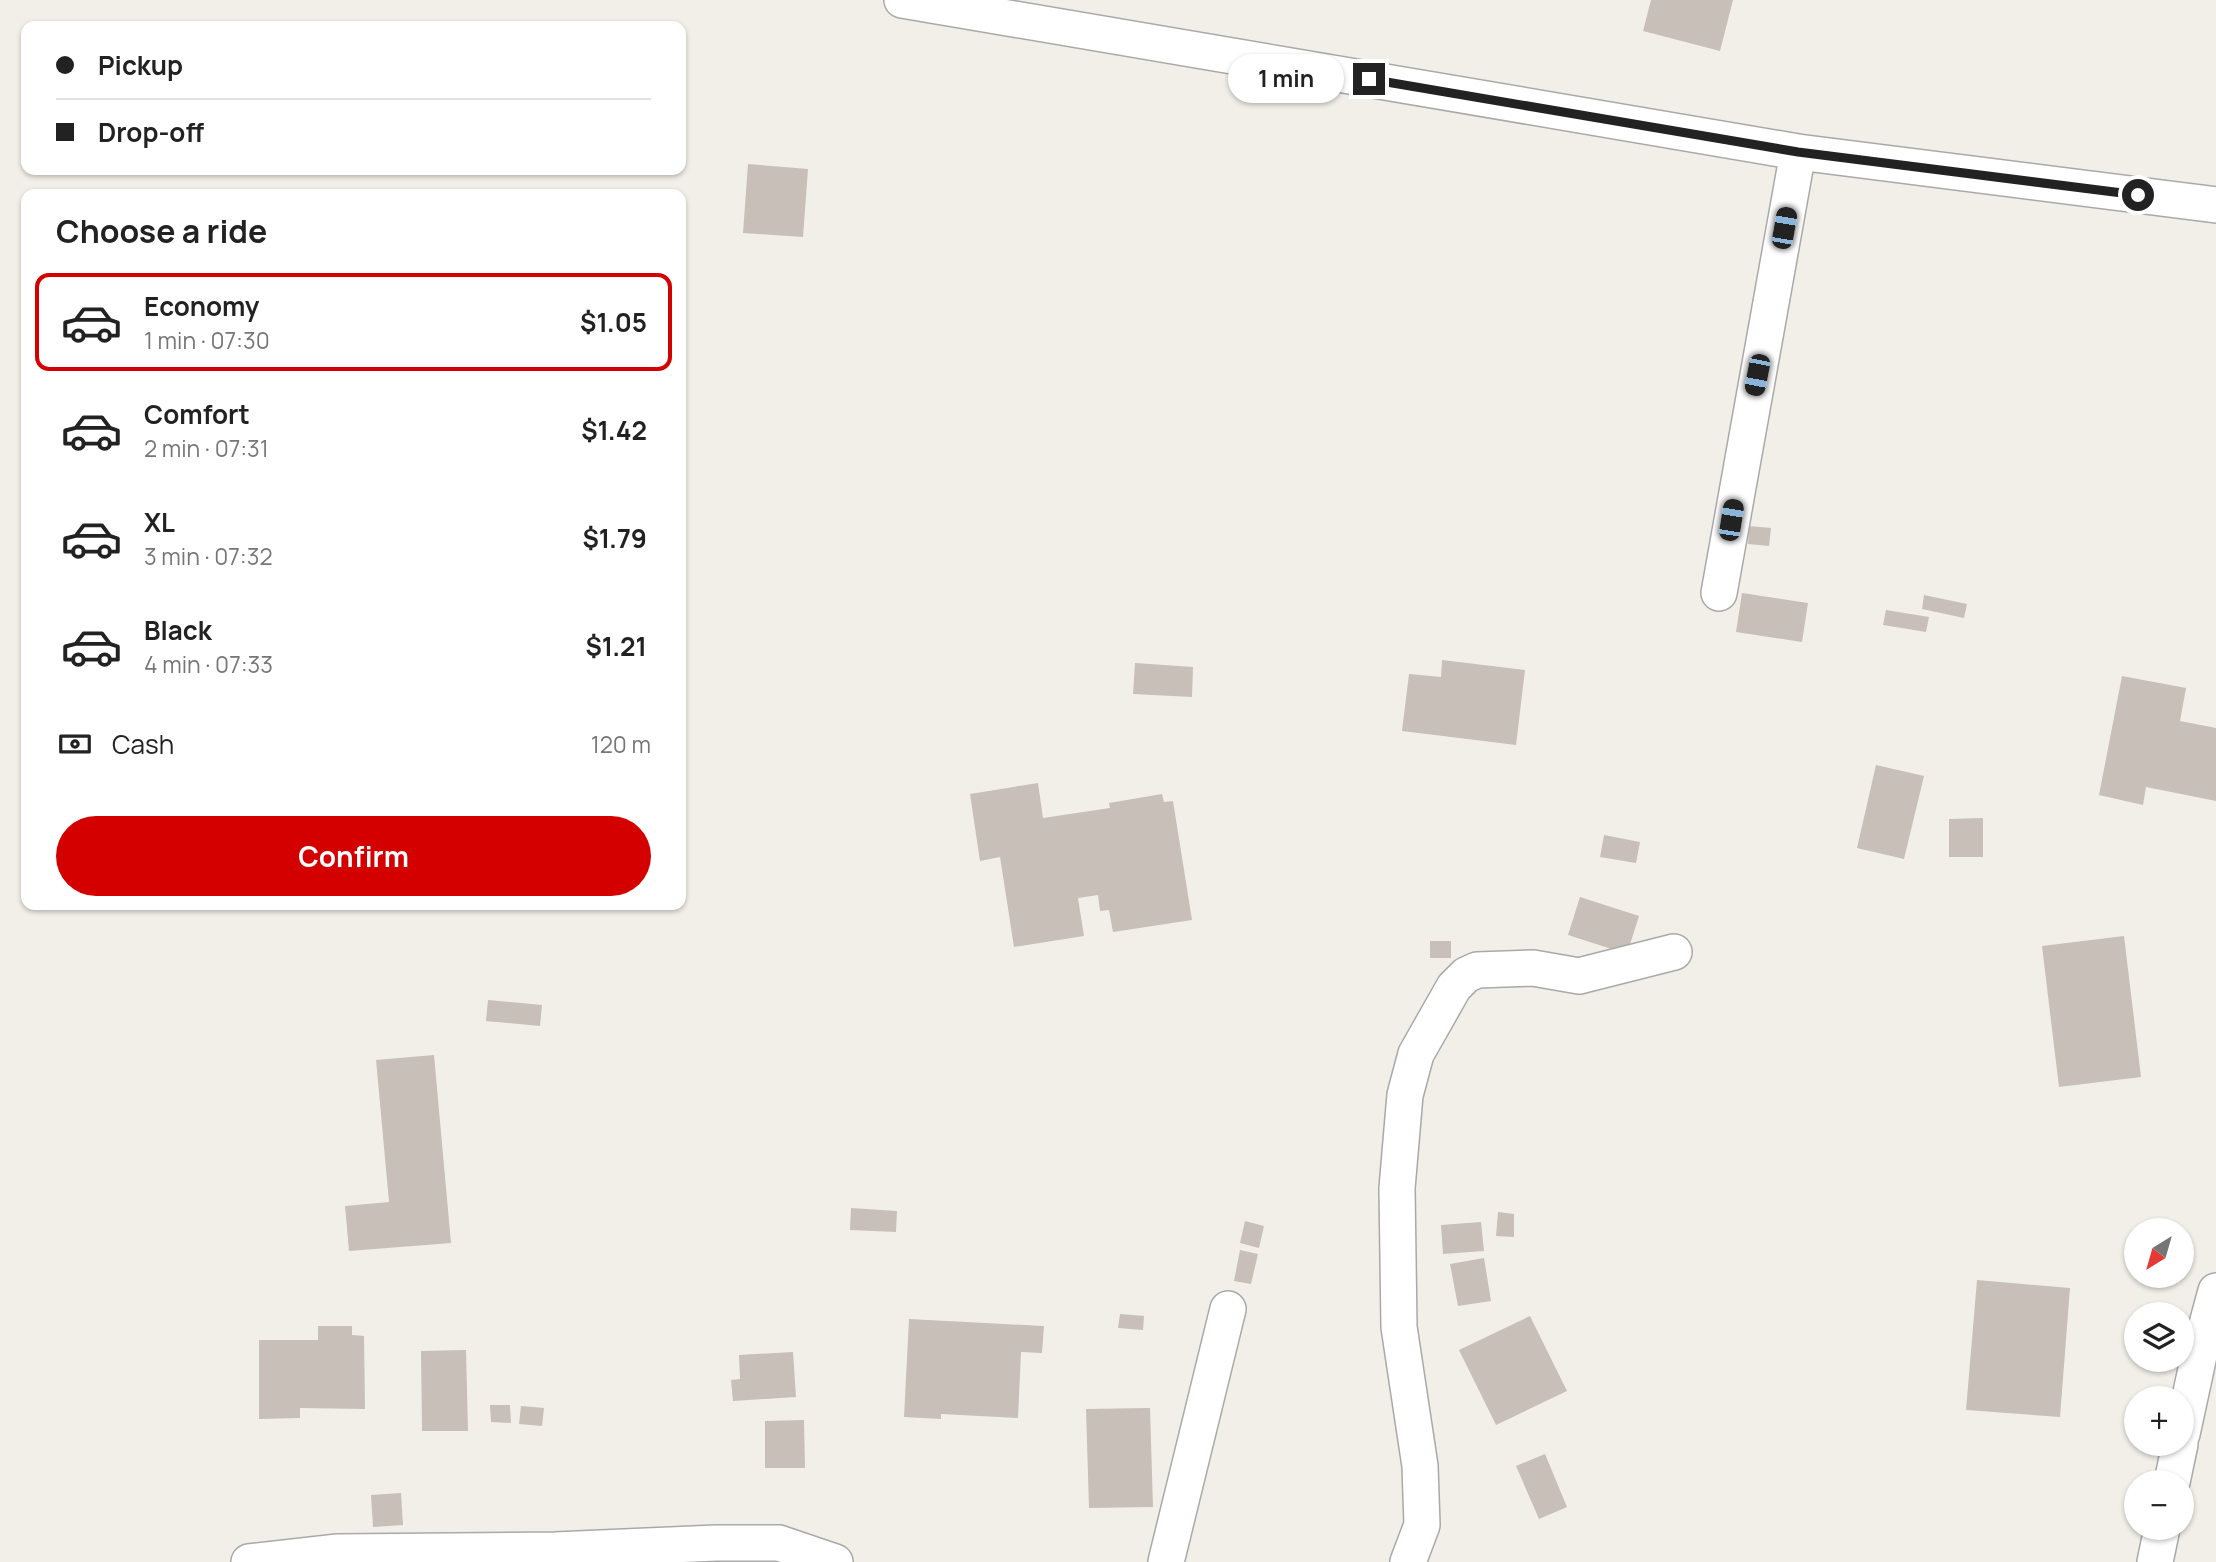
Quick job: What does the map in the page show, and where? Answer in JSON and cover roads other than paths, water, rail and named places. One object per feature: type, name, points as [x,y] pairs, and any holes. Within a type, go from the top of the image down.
[{"type":"street","points":[[902,0],[1798,152],[2216,205]]},
{"type":"street","points":[[1719,593],[1798,152]]},
{"type":"street","points":[[1408,1562],[1422,1525],[1420,1466],[1399,1327],[1397,1188],[1405,1095],[1416,1054],[1454,987],[1466,975],[1477,970],[1497,967],[1533,968],[1579,976],[1674,952]]},
{"type":"street","points":[[2192,1386],[2216,1291]]},
{"type":"street","points":[[1166,1562],[1228,1309]]},
{"type":"street","points":[[2155,1562],[2160,1540]]},
{"type":"street","points":[[250,1562],[338,1552],[555,1550],[779,1543],[835,1562]]}]
